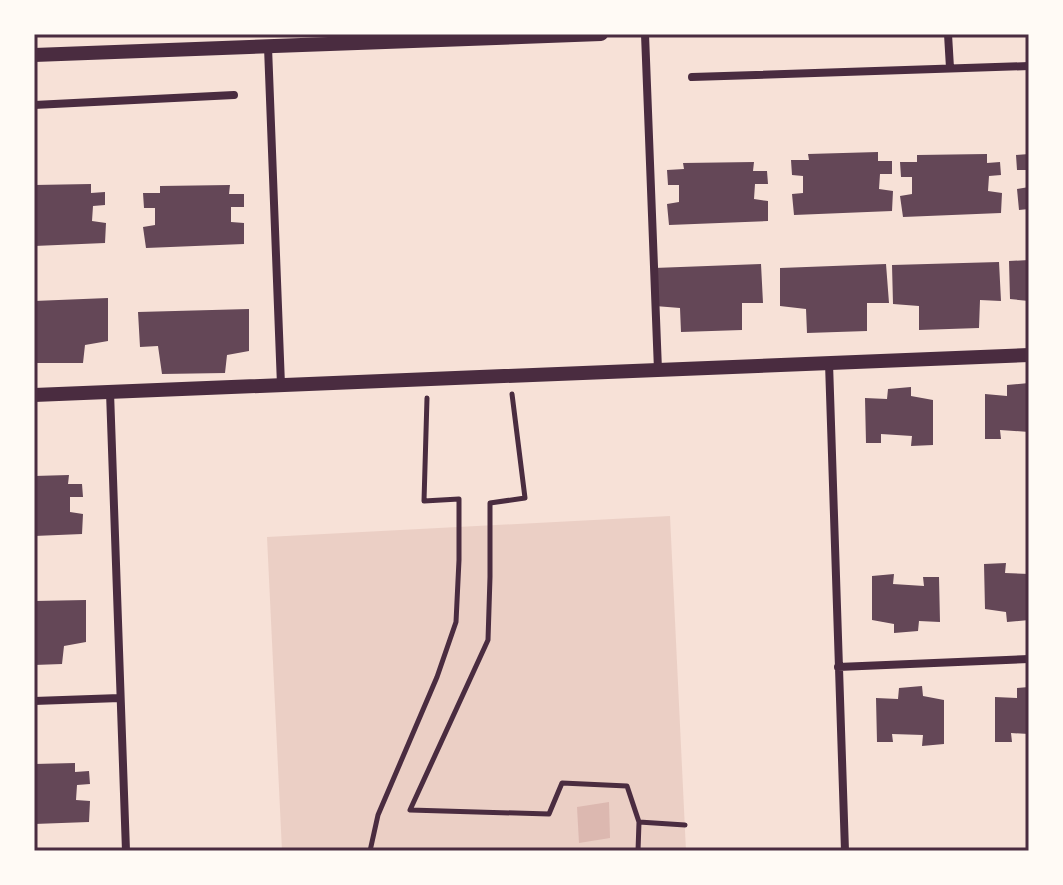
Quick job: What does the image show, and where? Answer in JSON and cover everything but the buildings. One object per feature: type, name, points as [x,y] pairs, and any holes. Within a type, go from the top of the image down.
[{"type":"street","points":[[34,55],[601,34]]},
{"type":"street","points":[[645,34],[658,370]]},
{"type":"street","points":[[948,34],[950,68]]},
{"type":"street","points":[[268,47],[281,385]]},
{"type":"street","points":[[692,77],[1029,66]]},
{"type":"street","points":[[34,105],[234,95]]},
{"type":"street","points":[[34,395],[1029,355]]},
{"type":"street","points":[[829,363],[845,851]]},
{"type":"street","points":[[110,392],[126,851]]},
{"type":"street","points":[[838,667],[1029,659]]},
{"type":"street","points":[[34,701],[120,698]]},
{"type":"path","points":[[510,376],[525,498],[490,503],[488,640],[410,810],[549,814],[562,783],[627,786],[639,822],[638,851]]},
{"type":"path","points":[[370,851],[378,815],[437,677],[456,622],[459,499],[424,501],[428,380]]},
{"type":"path","points":[[639,822],[685,825]]},
{"type":"shaded area","points":[[670,516],[686,851],[282,851],[267,537]]},
{"type":"shaded area","points":[[609,802],[610,838],[579,843],[577,807]]}]
